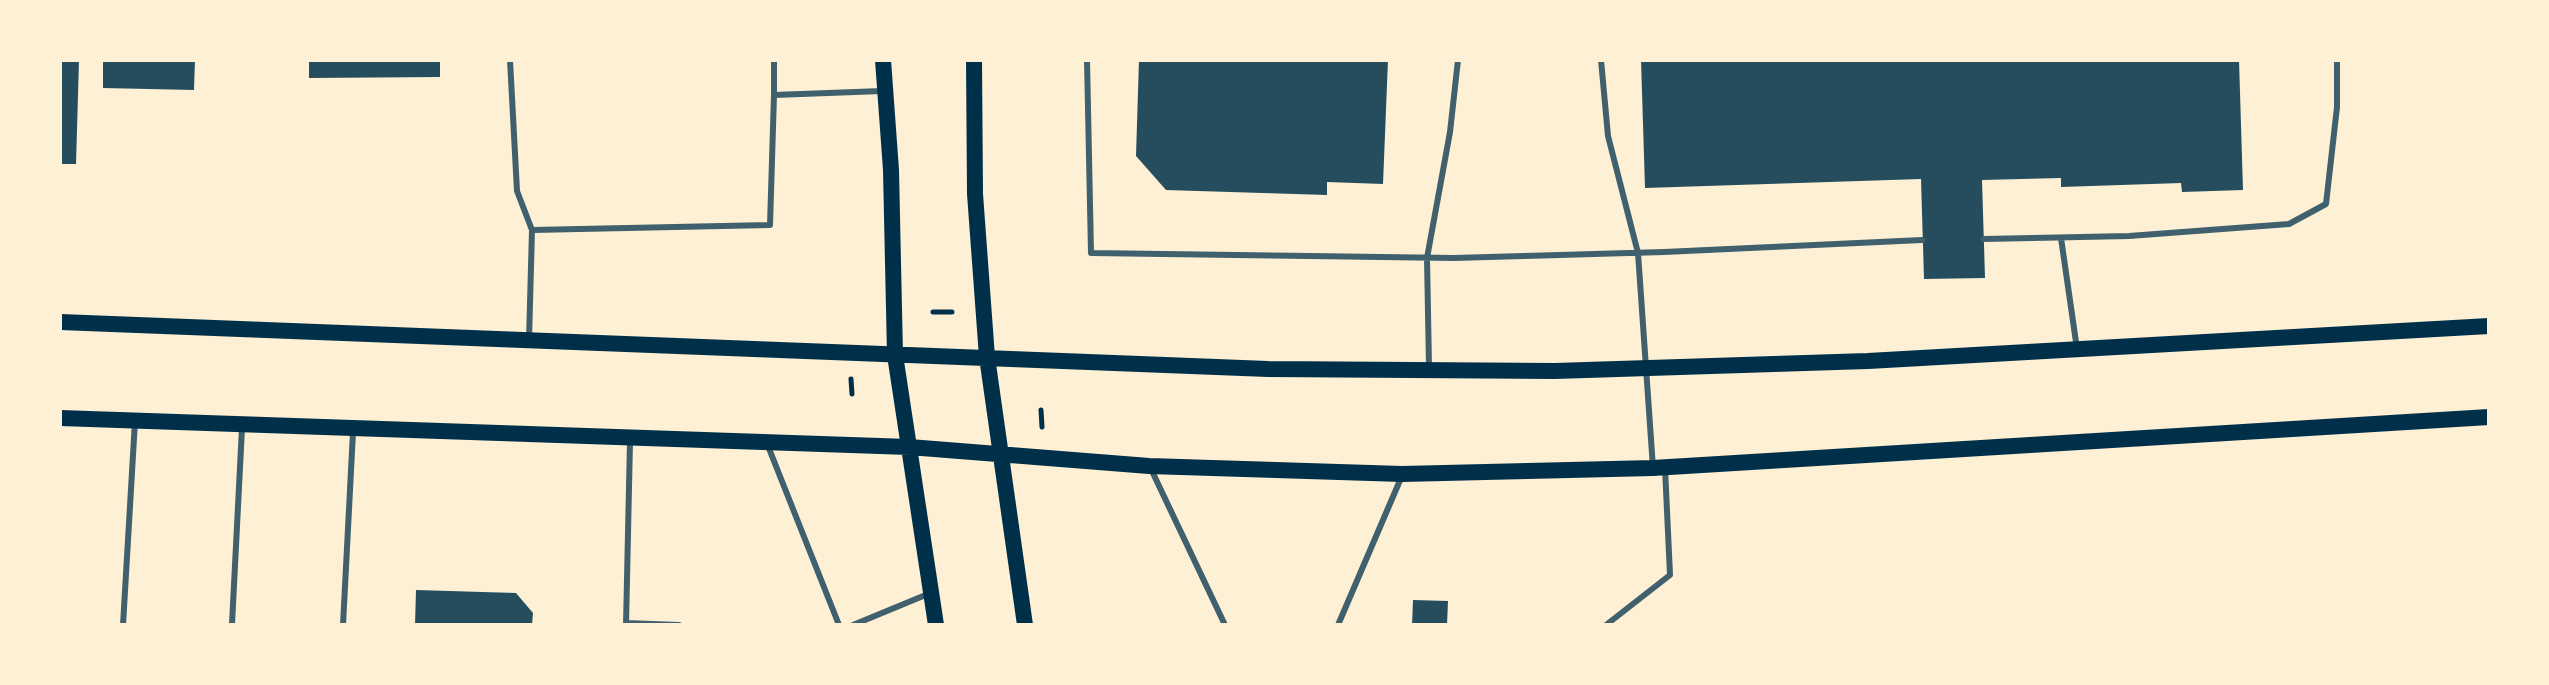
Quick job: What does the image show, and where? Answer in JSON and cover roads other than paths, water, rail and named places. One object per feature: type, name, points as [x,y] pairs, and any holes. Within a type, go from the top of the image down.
[{"type":"main road","points":[[883,60],[891,170],[895,355],[936,625]]},
{"type":"main road","points":[[974,60],[975,194],[987,357],[1025,625]]},
{"type":"main road","points":[[60,322],[1268,369],[1430,371],[1555,371],[1868,361],[2489,326]]},
{"type":"main road","points":[[60,418],[909,447],[1149,466],[1402,474],[1659,467],[2489,417]]},
{"type":"lane","points":[[510,60],[517,191],[532,230],[529,340]]},
{"type":"lane","points":[[532,230],[770,225],[774,60]]},
{"type":"lane","points":[[1087,60],[1091,253],[1427,258],[1638,253],[1922,240]]},
{"type":"lane","points":[[1430,371],[1427,258],[1450,132],[1458,60]]},
{"type":"lane","points":[[1601,60],[1608,136],[1638,253],[1645,368],[1670,575],[1606,625]]},
{"type":"lane","points":[[1984,239],[2129,236],[2289,224],[2326,204],[2337,107],[2337,60]]},
{"type":"lane","points":[[774,95],[885,91]]},
{"type":"lane","points":[[2061,238],[2077,349]]},
{"type":"lane","points":[[123,625],[135,421]]},
{"type":"lane","points":[[232,624],[242,424]]},
{"type":"lane","points":[[343,625],[353,428]]},
{"type":"lane","points":[[630,437],[626,624],[679,625]]},
{"type":"lane","points":[[767,443],[839,625]]},
{"type":"lane","points":[[1149,466],[1225,625]]},
{"type":"lane","points":[[1338,625],[1402,474]]},
{"type":"lane","points":[[853,625],[931,592]]}]
